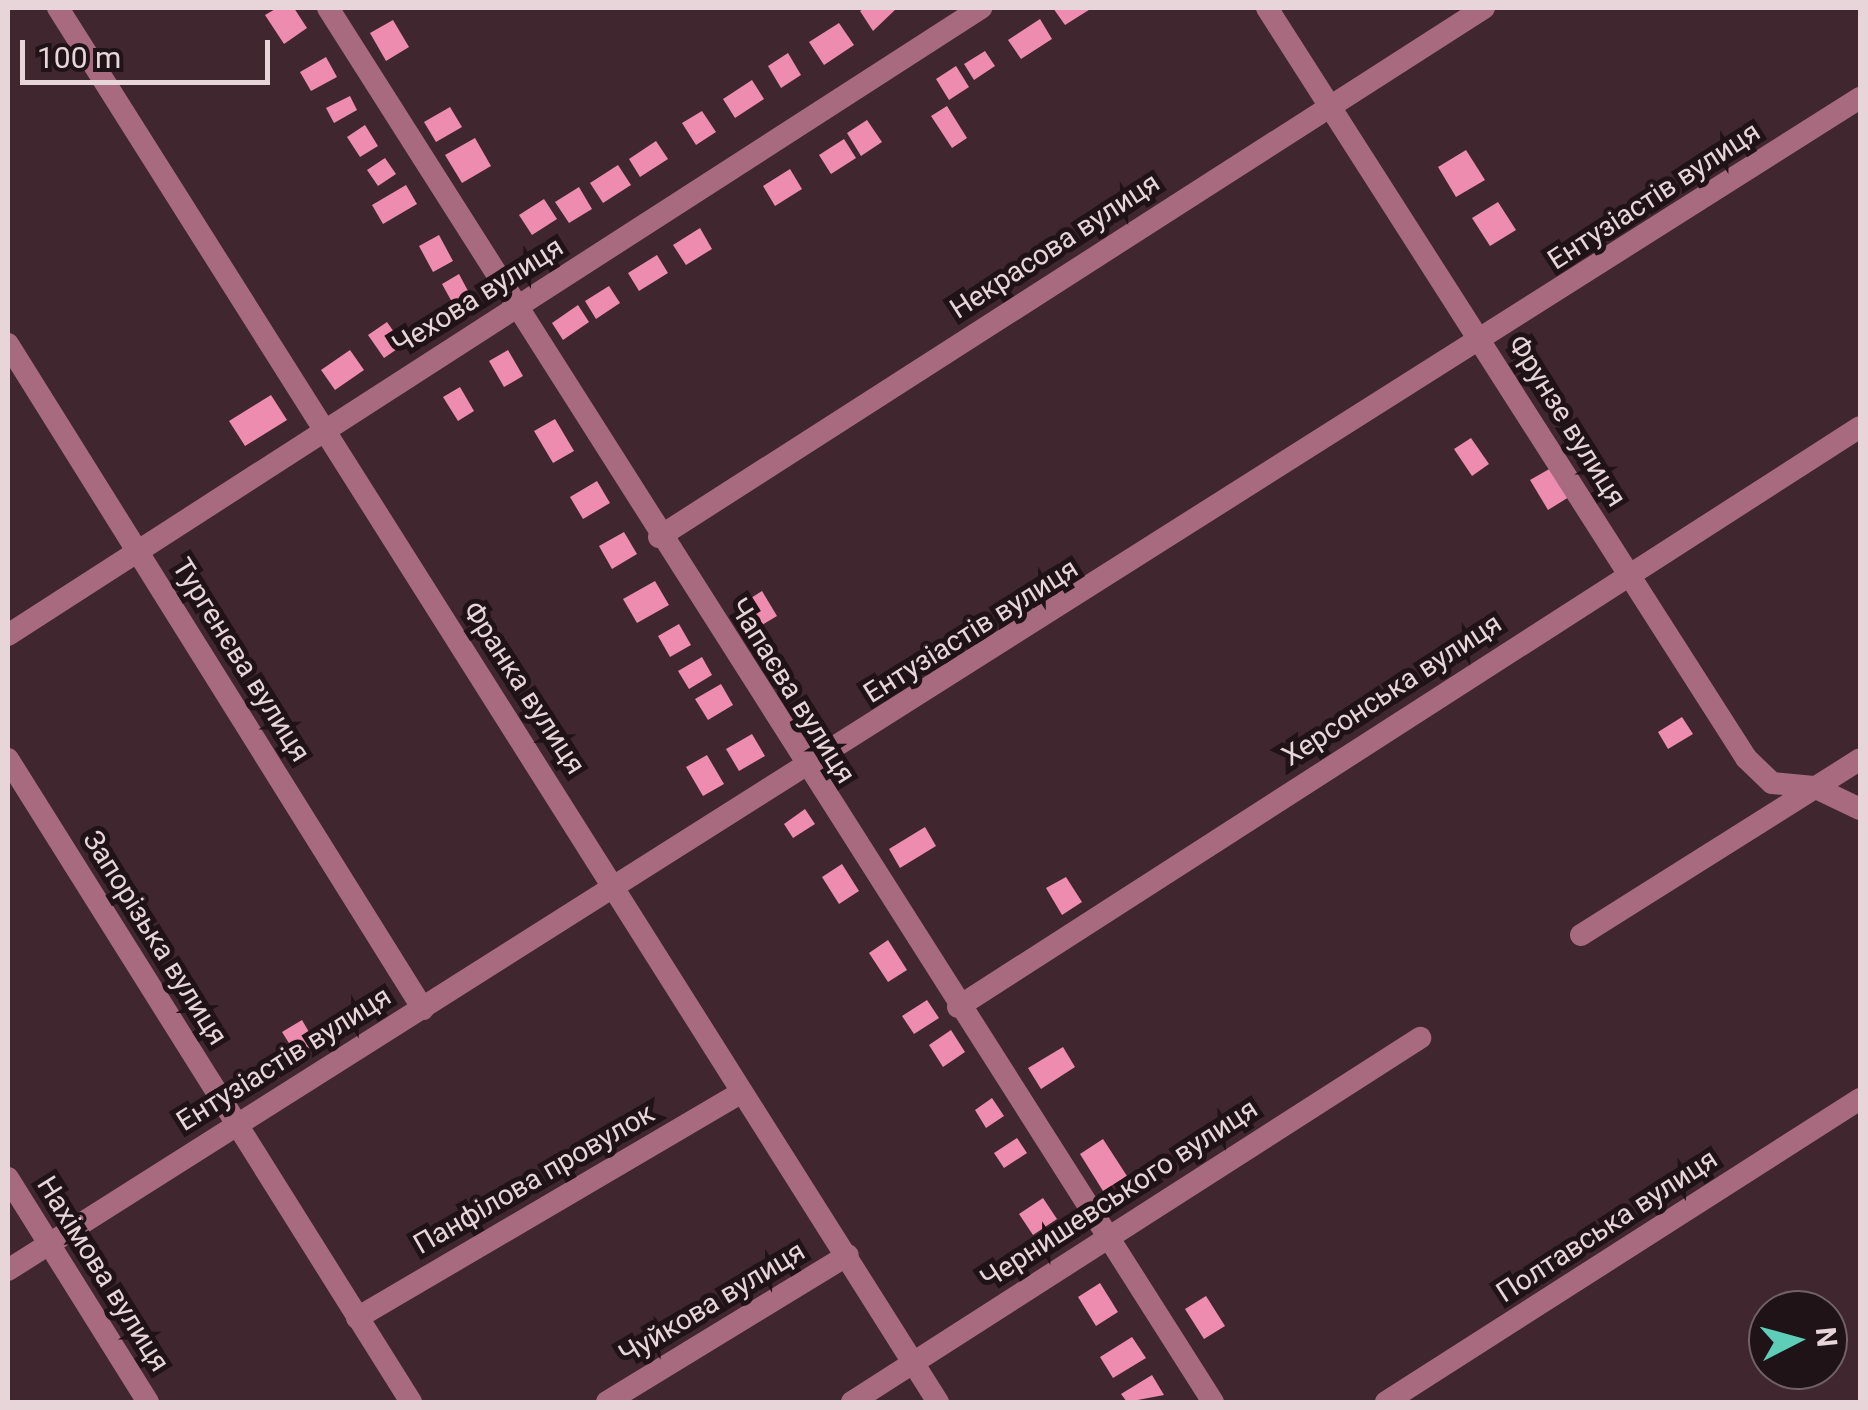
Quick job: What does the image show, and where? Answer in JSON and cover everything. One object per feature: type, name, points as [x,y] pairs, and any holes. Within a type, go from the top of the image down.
[{"type":"street","name":"Франка вулиця","points":[[58,8],[938,1402]]},
{"type":"street","name":"Чехова вулиця","points":[[8,635],[322,429],[514,310],[981,8]]},
{"type":"street","name":"Фрунзе вулиця","points":[[1267,8],[1746,758],[1772,783],[1814,787],[1860,809]]},
{"type":"street","name":"Некрасова вулиця","points":[[659,537],[1484,8]]},
{"type":"street","name":"Чапаєва вулиця","points":[[332,9],[514,310],[1213,1402]]},
{"type":"street","name":"Ентузіастів вулиця","points":[[8,1270],[234,1123],[806,770],[1482,343],[1860,98]]},
{"type":"street","name":"Тургенєва вулиця","points":[[8,344],[422,1009]]},
{"type":"street","name":"Херсонська вулиця","points":[[958,1006],[1860,427]]},
{"type":"street","name":"Запорізька вулиця","points":[[8,759],[411,1402]]},
{"type":"street","points":[[1581,934],[1860,760]]},
{"type":"street","name":"Чернишевського вулиця","points":[[852,1402],[1420,1038]]},
{"type":"street","name":"Панфілова провулок","points":[[357,1318],[742,1092]]},
{"type":"street","name":"Полтавська вулиця","points":[[1386,1402],[1860,1100]]},
{"type":"street","name":"Нахімова вулиця","points":[[8,1178],[148,1402]]},
{"type":"street","name":"Чуйкова вулиця","points":[[607,1402],[848,1255]]},
{"type":"building","points":[[277,8],[294,8],[307,28],[284,44],[265,15]]},
{"type":"building","points":[[865,8],[897,8],[873,31],[860,11]]},
{"type":"building","points":[[1053,8],[1092,8],[1065,25]]},
{"type":"building","points":[[1040,19],[1052,39],[1021,59],[1008,40]]},
{"type":"building","points":[[393,20],[409,47],[386,61],[370,33]]},
{"type":"building","points":[[839,23],[854,45],[824,65],[809,42]]},
{"type":"building","points":[[985,51],[995,66],[974,80],[964,64]]},
{"type":"building","points":[[788,53],[801,75],[781,88],[768,66]]},
{"type":"building","points":[[326,57],[337,77],[311,91],[300,72]]},
{"type":"building","points":[[956,66],[969,87],[949,100],[936,79]]},
{"type":"building","points":[[752,80],[764,99],[735,118],[723,99]]},
{"type":"building","points":[[350,96],[357,110],[334,123],[326,108]]},
{"type":"building","points":[[947,106],[967,138],[952,148],[931,116]]},
{"type":"building","points":[[450,107],[462,127],[436,142],[424,122]]},
{"type":"building","points":[[702,111],[716,132],[696,145],[682,123]]},
{"type":"building","points":[[867,120],[882,142],[861,156],[847,133]]},
{"type":"building","points":[[365,125],[378,146],[360,157],[347,137]]},
{"type":"building","points":[[475,138],[491,166],[462,183],[445,155]]},
{"type":"building","points":[[844,139],[856,158],[831,174],[819,155]]},
{"type":"building","points":[[656,141],[668,159],[640,177],[629,159]]},
{"type":"building","points":[[1466,150],[1485,180],[1456,197],[1438,167]]},
{"type":"building","points":[[385,158],[396,174],[378,186],[367,170]]},
{"type":"building","points":[[618,165],[631,185],[603,203],[590,183]]},
{"type":"building","points":[[790,169],[802,189],[775,206],[763,186]]},
{"type":"building","points":[[406,185],[417,204],[383,224],[372,205]]},
{"type":"building","points":[[579,187],[592,209],[569,223],[555,202]]},
{"type":"building","points":[[544,199],[557,219],[532,235],[519,215]]},
{"type":"building","points":[[1498,202],[1516,230],[1490,246],[1472,218]]},
{"type":"building","points":[[700,228],[712,249],[686,265],[673,245]]},
{"type":"building","points":[[439,235],[453,261],[433,272],[419,246]]},
{"type":"building","points":[[657,255],[668,273],[639,291],[628,273]]},
{"type":"building","points":[[459,274],[475,304],[458,313],[442,284]]},
{"type":"building","points":[[609,286],[620,303],[596,319],[585,301]]},
{"type":"building","points":[[578,305],[589,322],[563,340],[552,323]]},
{"type":"building","points":[[387,322],[403,345],[384,358],[368,335]]},
{"type":"building","points":[[350,350],[364,370],[335,390],[321,370]]},
{"type":"building","points":[[508,350],[523,376],[504,387],[489,361]]},
{"type":"building","points":[[460,387],[474,411],[458,421],[443,397]]},
{"type":"building","points":[[271,395],[287,420],[245,446],[229,421]]},
{"type":"building","points":[[555,419],[574,451],[553,463],[534,431]]},
{"type":"building","points":[[1471,438],[1489,464],[1472,476],[1454,449]]},
{"type":"building","points":[[1551,468],[1569,497],[1548,510],[1530,480]]},
{"type":"building","points":[[597,481],[610,503],[583,519],[570,497]]},
{"type":"building","points":[[624,532],[637,554],[612,569],[599,546]]},
{"type":"building","points":[[655,581],[669,605],[637,623],[623,599]]},
{"type":"building","points":[[762,591],[777,616],[750,632],[735,608]]},
{"type":"building","points":[[679,624],[691,645],[670,657],[658,636]]},
{"type":"building","points":[[702,657],[712,675],[689,689],[678,671]]},
{"type":"building","points":[[721,684],[733,705],[708,720],[695,699]]},
{"type":"building","points":[[1682,717],[1693,734],[1668,749],[1658,732]]},
{"type":"building","points":[[752,734],[765,756],[739,771],[726,749]]},
{"type":"building","points":[[707,755],[724,784],[703,796],[686,767]]},
{"type":"building","points":[[805,809],[815,824],[793,838],[784,824]]},
{"type":"building","points":[[925,827],[936,846],[900,868],[889,849]]},
{"type":"building","points":[[842,864],[859,891],[839,904],[822,877]]},
{"type":"building","points":[[1066,877],[1082,902],[1062,915],[1046,888]]},
{"type":"building","points":[[888,940],[907,970],[888,982],[869,953]]},
{"type":"building","points":[[927,1000],[939,1018],[914,1034],[902,1016]]},
{"type":"building","points":[[302,1020],[316,1044],[297,1056],[282,1032]]},
{"type":"building","points":[[951,1030],[965,1052],[943,1067],[929,1045]]},
{"type":"building","points":[[1063,1047],[1075,1067],[1041,1089],[1028,1068]]},
{"type":"building","points":[[992,1098],[1004,1116],[986,1128],[975,1110]]},
{"type":"building","points":[[1017,1138],[1027,1153],[1004,1168],[994,1153]]},
{"type":"building","points":[[1103,1139],[1127,1176],[1103,1191],[1080,1154]]},
{"type":"building","points":[[1043,1198],[1057,1219],[1033,1235],[1019,1214]]},
{"type":"building","points":[[1100,1283],[1118,1312],[1096,1326],[1078,1297]]},
{"type":"building","points":[[1206,1296],[1225,1326],[1204,1339],[1185,1309]]},
{"type":"building","points":[[1132,1337],[1146,1358],[1113,1378],[1100,1357]]},
{"type":"building","points":[[1152,1375],[1164,1395],[1127,1402],[1121,1394]]}]
